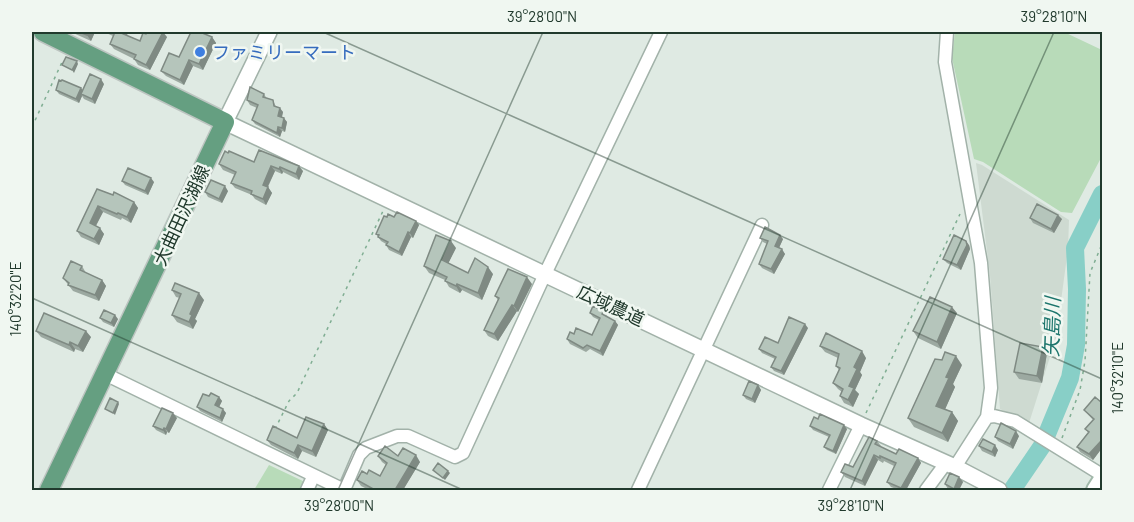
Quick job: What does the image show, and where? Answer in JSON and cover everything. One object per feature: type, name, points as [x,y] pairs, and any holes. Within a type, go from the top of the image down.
[{"type":"main road","points":[[43,32],[225,122]]},
{"type":"main road","name":"大曲田沢湖線","points":[[49,490],[225,122]]},
{"type":"main road","points":[[1095,490],[1102,477]]},
{"type":"street","points":[[225,122],[268,32]]},
{"type":"street","points":[[105,374],[313,477],[344,490],[359,455],[366,448],[397,436],[408,436],[455,457],[463,453],[545,274],[661,32]]},
{"type":"street","points":[[926,490],[951,465],[987,417],[991,388],[981,262],[945,62],[947,32]]},
{"type":"street","name":"広域農道","points":[[225,122],[861,425],[951,465],[997,489]]},
{"type":"street","points":[[638,490],[762,225]]},
{"type":"street","points":[[987,417],[994,416],[1015,421],[1102,477]]},
{"type":"street","points":[[829,490],[861,425]]},
{"type":"street","points":[[307,490],[313,477]]},
{"type":"path","points":[[32,127],[71,45]]},
{"type":"path","points":[[274,431],[289,400],[297,393],[389,200]]},
{"type":"path","points":[[861,425],[961,214],[972,211]]},
{"type":"path","points":[[1055,447],[1080,390],[1085,361],[1090,273],[1102,244]]},
{"type":"shaded area","points":[[976,163],[1069,220],[1068,249],[1056,338],[1029,423],[1000,409],[990,275]]},
{"type":"green space","points":[[955,32],[1064,32],[1102,50],[1102,156],[1072,213],[1061,212],[983,162],[974,159],[952,58]]},
{"type":"green space","points":[[269,465],[305,482],[302,490],[254,490]]},
{"type":"building","points":[[115,32],[122,32],[140,41],[143,33],[163,32],[146,65],[134,59],[136,55],[110,44]]},
{"type":"building","points":[[191,32],[200,32],[212,37],[199,64],[189,60],[180,80],[161,71],[169,53],[179,57]]},
{"type":"building","points":[[66,57],[77,61],[72,70],[62,65]]},
{"type":"building","points":[[90,74],[101,79],[92,99],[81,94]]},
{"type":"building","points":[[59,80],[81,88],[76,99],[56,90]]},
{"type":"building","points":[[250,87],[264,94],[263,97],[273,100],[274,106],[280,108],[278,116],[284,118],[282,128],[278,127],[277,133],[252,120],[258,105],[247,100]]},
{"type":"building","points":[[259,150],[299,166],[296,174],[271,166],[263,185],[268,187],[263,199],[251,194],[252,191],[231,183],[236,172],[219,164],[225,151],[254,162]]},
{"type":"building","points":[[128,168],[151,178],[145,191],[122,181]]},
{"type":"building","points":[[211,180],[225,186],[219,199],[205,192]]},
{"type":"building","points":[[97,189],[113,195],[114,192],[134,202],[127,217],[98,206],[90,223],[100,228],[94,239],[77,231]]},
{"type":"building","points":[[1037,204],[1058,215],[1051,229],[1030,218]]},
{"type":"building","points":[[397,212],[416,221],[399,252],[386,245],[388,242],[376,234],[384,216],[387,217],[388,214],[394,217]]},
{"type":"building","points":[[765,227],[780,235],[775,246],[782,249],[771,269],[759,264],[768,241],[760,238]]},
{"type":"building","points":[[436,235],[451,241],[442,260],[468,273],[475,258],[488,267],[478,293],[445,281],[447,277],[424,266]]},
{"type":"building","points":[[954,235],[966,241],[967,245],[957,265],[943,259]]},
{"type":"building","points":[[71,261],[82,266],[80,270],[102,280],[95,295],[68,285],[69,283],[63,278]]},
{"type":"building","points":[[508,269],[527,277],[514,306],[512,305],[494,334],[484,330],[499,298],[495,296]]},
{"type":"building","points":[[175,283],[199,293],[189,322],[172,315],[181,294],[172,290]]},
{"type":"building","points":[[930,297],[952,307],[937,342],[913,331]]},
{"type":"building","points":[[593,306],[604,311],[602,314],[615,321],[600,351],[587,345],[583,348],[567,339],[570,332],[574,334],[576,328],[592,335],[600,318],[590,313]]},
{"type":"building","points":[[104,310],[115,315],[111,323],[100,318]]},
{"type":"building","points":[[44,313],[86,331],[78,346],[70,342],[69,345],[36,331]]},
{"type":"building","points":[[789,317],[805,324],[781,371],[771,367],[776,357],[759,349],[765,337],[778,343]]},
{"type":"building","points":[[826,333],[862,351],[854,367],[857,369],[849,386],[854,388],[848,400],[840,396],[843,389],[833,383],[840,368],[836,366],[839,354],[820,346]]},
{"type":"building","points":[[1020,343],[1043,347],[1037,376],[1014,372]]},
{"type":"building","points":[[945,352],[956,356],[936,406],[952,412],[942,433],[908,418],[935,359],[942,360]]},
{"type":"building","points":[[749,381],[758,385],[752,399],[743,395]]},
{"type":"building","points":[[211,393],[219,397],[215,405],[223,409],[220,418],[197,407],[203,394],[209,396]]},
{"type":"building","points":[[1095,397],[1102,401],[1102,444],[1100,442],[1089,454],[1077,447],[1089,432],[1085,429],[1094,419],[1084,410]]},
{"type":"building","points":[[110,398],[118,402],[113,413],[105,409]]},
{"type":"building","points":[[162,408],[173,413],[166,429],[163,430],[153,426]]},
{"type":"building","points":[[820,414],[844,425],[833,451],[824,447],[830,435],[810,426],[814,417],[818,419]]},
{"type":"building","points":[[306,417],[324,424],[312,451],[298,445],[294,453],[267,440],[273,426],[297,438]]},
{"type":"building","points":[[1001,423],[1016,431],[1010,444],[995,437]]},
{"type":"building","points":[[869,437],[877,441],[875,444],[896,454],[899,449],[918,458],[901,488],[887,482],[896,463],[880,456],[880,458],[874,455],[862,481],[841,472],[845,464],[853,467]]},
{"type":"building","points":[[983,439],[995,445],[992,452],[979,446]]},
{"type":"building","points":[[385,446],[398,456],[403,448],[416,455],[395,490],[375,490],[357,480],[362,471],[367,474],[369,470],[380,476],[387,463],[378,456]]},
{"type":"building","points":[[438,463],[448,471],[443,478],[433,470]]},
{"type":"building","points":[[950,473],[959,477],[954,489],[945,484]]},
{"type":"waterway","name":"矢島川","points":[[1012,490],[1042,446],[1070,378],[1076,345],[1075,248],[1102,194]]},
{"type":"place","name":"ファミリーマート","points":[[200,52]]}]
